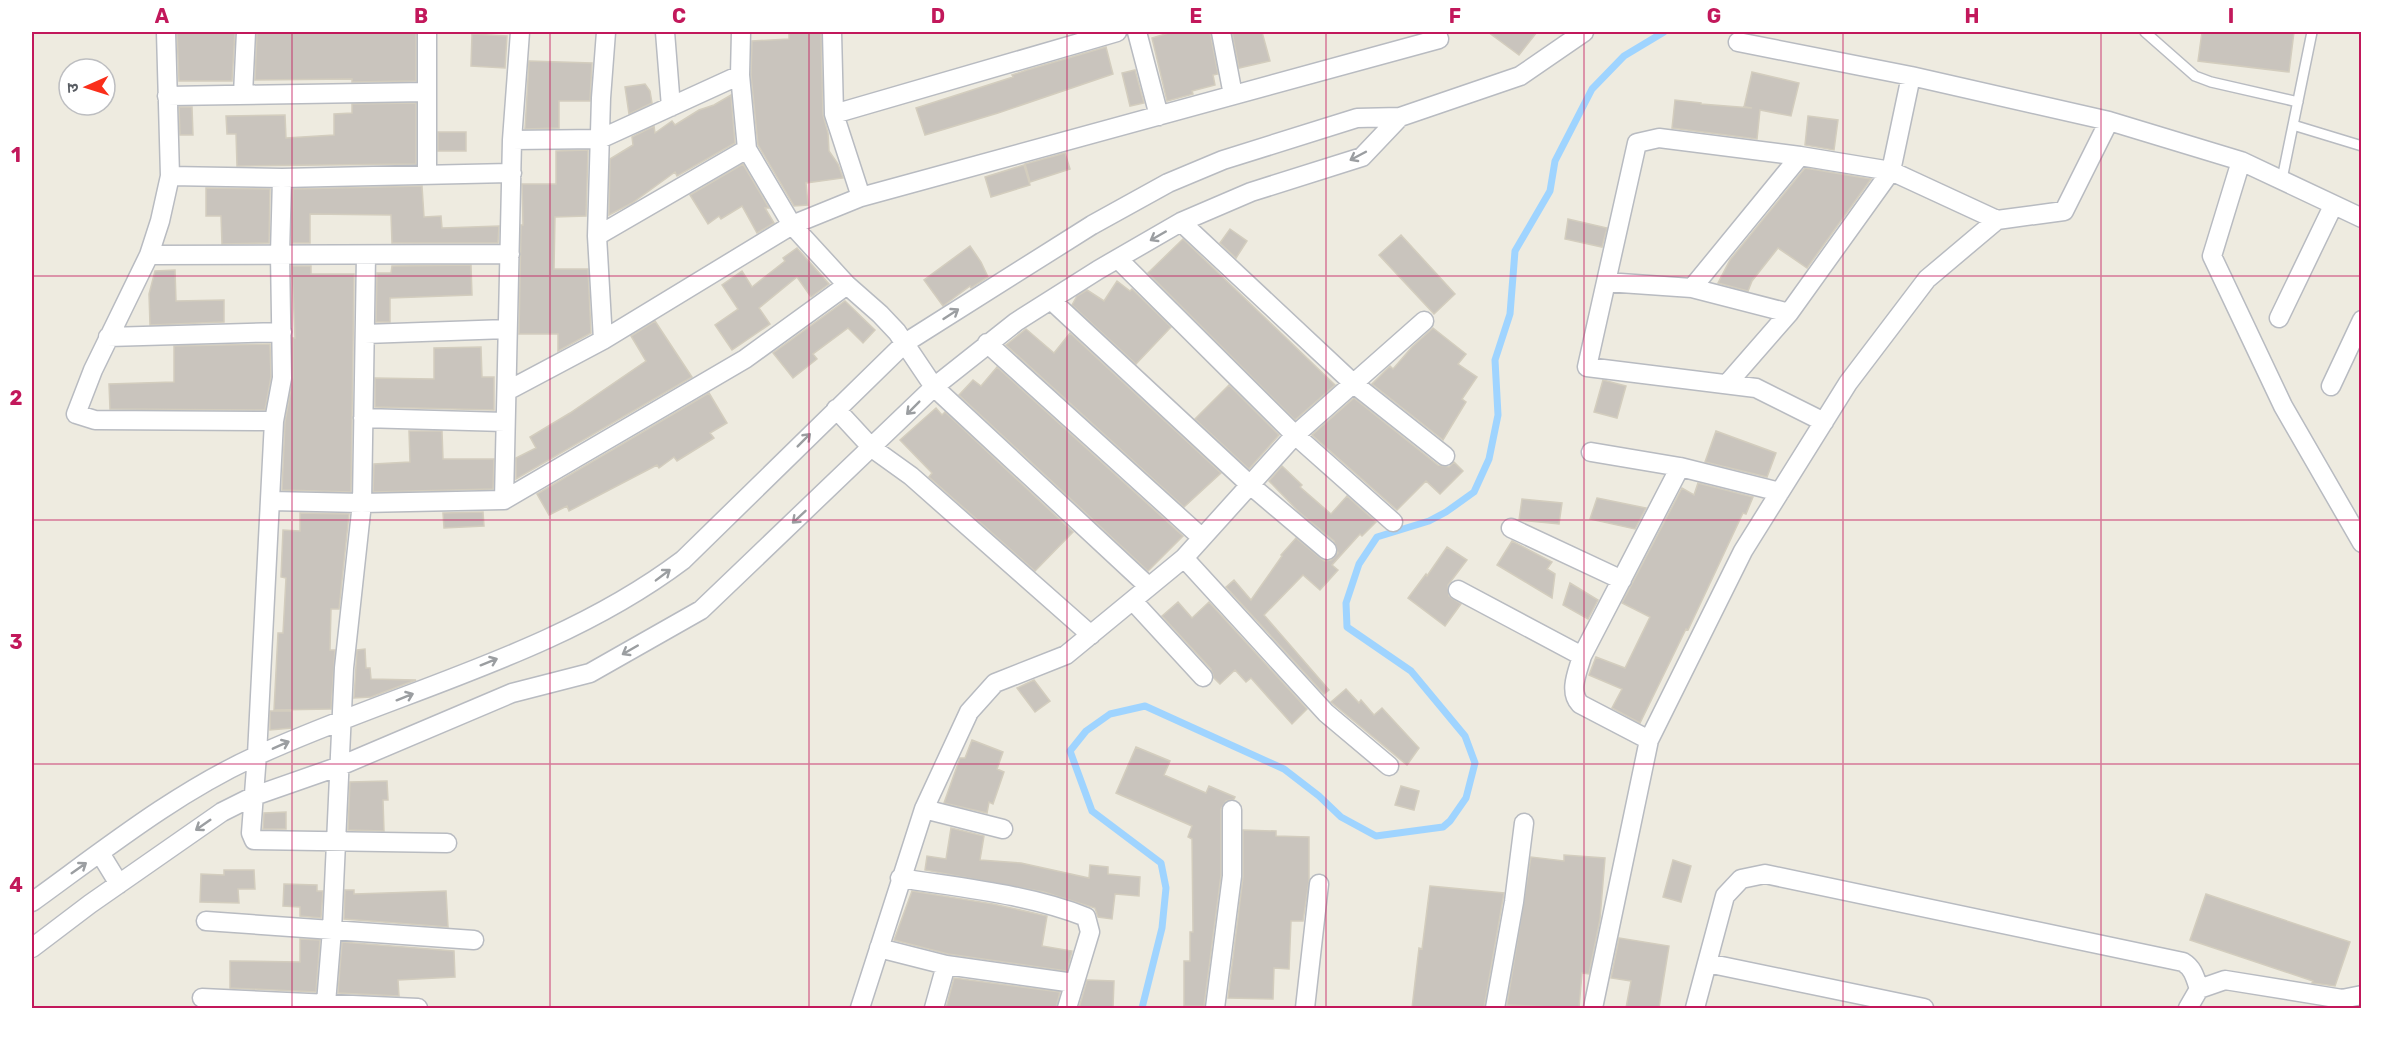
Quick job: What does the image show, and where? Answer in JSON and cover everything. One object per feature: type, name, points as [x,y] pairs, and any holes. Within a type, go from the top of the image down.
[{"type":"street","points":[[166,32],[170,176],[160,221],[149,255],[108,337],[76,414],[95,420],[274,421]]},
{"type":"street","points":[[243,94],[246,32]]},
{"type":"street","points":[[427,32],[427,174]]},
{"type":"street","points":[[504,500],[512,140],[520,32]]},
{"type":"street","points":[[603,340],[597,236],[606,32]]},
{"type":"street","points":[[665,32],[671,107]]},
{"type":"street","points":[[741,32],[740,75],[747,149],[792,225],[847,285],[880,314],[901,337],[934,387],[1149,586]]},
{"type":"street","points":[[832,32],[834,114],[861,197]]},
{"type":"street","points":[[834,114],[1117,32]]},
{"type":"street","points":[[1137,32],[1159,116]]},
{"type":"street","points":[[1221,32],[1233,95]]},
{"type":"street","points":[[32,902],[201,782],[342,718],[374,709],[561,634],[648,586],[683,560],[836,409],[901,337],[1168,183],[1223,160],[1357,118],[1400,117],[1520,76],[1584,32]]},
{"type":"street","points":[[507,391],[603,340],[792,225],[861,197],[1439,39]]},
{"type":"street","points":[[1738,42],[1911,76],[2109,121],[2241,161],[2361,218]]},
{"type":"street","points":[[512,140],[600,139],[740,75]]},
{"type":"street","points":[[1727,384],[1789,313],[1891,171],[1911,76]]},
{"type":"street","points":[[167,96],[426,92]]},
{"type":"street","points":[[32,948],[222,812],[254,796],[340,766],[512,693],[590,673],[701,610],[934,387],[987,343],[1051,300],[1181,222],[1251,192],[1362,157],[1400,117]]},
{"type":"street","points":[[1824,422],[1756,388],[1587,367],[1637,143],[1659,138],[1800,156],[1891,171],[1997,220],[2064,211],[2109,121]]},
{"type":"street","points":[[597,236],[747,149]]},
{"type":"street","points":[[1692,288],[1800,156]]},
{"type":"street","points":[[2241,161],[2212,256],[2283,406],[2361,543]]},
{"type":"street","points":[[170,176],[282,178],[512,173]]},
{"type":"street","points":[[282,178],[280,255],[282,378],[274,421],[257,755],[250,833],[254,840],[447,843]]},
{"type":"street","points":[[2279,318],[2333,206]]},
{"type":"street","points":[[1593,1008],[1649,740],[1743,551],[1848,383],[1927,279],[1997,220]]},
{"type":"street","points":[[1181,222],[1353,384],[1444,456]]},
{"type":"street","points":[[149,255],[510,255]]},
{"type":"street","points":[[326,1003],[332,930],[344,668],[362,503],[366,255]]},
{"type":"street","points":[[1118,259],[1295,435],[1393,522]]},
{"type":"street","points":[[1606,282],[1692,288],[1789,313]]},
{"type":"street","points":[[271,501],[362,503],[504,500],[745,359],[847,285]]},
{"type":"street","points":[[1051,300],[1249,484],[1327,550]]},
{"type":"street","points":[[2331,386],[2361,320]]},
{"type":"street","points":[[860,1008],[924,809],[969,711],[995,683],[1066,655],[1184,558],[1295,435],[1424,321]]},
{"type":"street","points":[[365,334],[507,329]]},
{"type":"street","points":[[108,337],[282,333]]},
{"type":"street","points":[[987,343],[1201,537]]},
{"type":"street","points":[[836,409],[872,448],[911,476],[1091,635]]},
{"type":"street","points":[[363,418],[505,422]]},
{"type":"street","points":[[1591,452],[1680,466],[1780,492]]},
{"type":"street","points":[[1649,740],[1580,704],[1576,700],[1574,688],[1582,656],[1680,466]]},
{"type":"street","points":[[1511,528],[1622,580]]},
{"type":"street","points":[[1184,558],[1326,713],[1389,766]]},
{"type":"street","points":[[1458,590],[1582,656]]},
{"type":"street","points":[[1133,601],[1203,677]]},
{"type":"street","points":[[924,809],[1003,829]]},
{"type":"street","points":[[1215,1008],[1231,885],[1232,810]]},
{"type":"street","points":[[1495,1008],[1514,902],[1524,823]]},
{"type":"street","points":[[100,854],[119,884]]},
{"type":"street","points":[[1695,1008],[1725,896],[1741,879],[1765,874],[2182,962],[2193,972],[2199,989]]},
{"type":"street","points":[[900,878],[1001,895],[1067,909],[1086,917],[1090,932],[1066,1008]]},
{"type":"street","points":[[1305,1008],[1318,885]]},
{"type":"street","points":[[206,921],[474,940]]},
{"type":"street","points":[[879,948],[946,965],[1074,983]]},
{"type":"street","points":[[1707,963],[1924,1008]]},
{"type":"street","points":[[934,1008],[946,965]]},
{"type":"street","points":[[2188,1008],[2199,989],[2225,980],[2342,999],[2361,995]]},
{"type":"street","points":[[202,998],[418,1008]]},
{"type":"lane","points":[[2145,32],[2195,76],[2211,82],[2298,102]]},
{"type":"lane","points":[[2282,179],[2312,32]]},
{"type":"lane","points":[[2293,125],[2361,146]]},
{"type":"building","points":[[177,32],[235,32],[232,81],[179,81]]},
{"type":"building","points":[[257,32],[416,32],[416,81],[255,80]]},
{"type":"building","points":[[789,32],[821,32],[823,115],[828,133],[829,151],[838,164],[843,178],[806,183],[808,205],[794,206],[758,145],[751,75],[752,41],[789,39]]},
{"type":"building","points":[[1172,32],[1210,32],[1218,74],[1213,75],[1215,85],[1167,101],[1152,38]]},
{"type":"building","points":[[1232,32],[1262,32],[1270,61],[1239,68]]},
{"type":"building","points":[[1488,32],[1537,32],[1519,55]]},
{"type":"building","points":[[2202,32],[2294,32],[2289,72],[2198,61]]},
{"type":"building","points":[[472,34],[507,36],[505,68],[471,66]]},
{"type":"building","points":[[1106,47],[1113,74],[925,135],[916,108],[1013,77],[1012,75],[1027,70]]},
{"type":"building","points":[[529,61],[592,63],[590,101],[559,101],[559,128],[525,129]]},
{"type":"building","points":[[1135,70],[1144,103],[1130,106],[1122,73]]},
{"type":"building","points":[[1752,72],[1799,83],[1791,116],[1760,110],[1757,139],[1672,128],[1675,100],[1752,108],[1744,107]]},
{"type":"building","points":[[645,84],[650,91],[652,103],[629,114],[625,87]]},
{"type":"building","points":[[731,95],[735,143],[677,176],[675,172],[632,203],[609,215],[610,159],[633,145],[632,137],[654,126],[655,133],[672,121],[675,125],[699,110],[714,105]]},
{"type":"building","points":[[416,103],[416,164],[237,166],[236,134],[227,134],[226,116],[285,115],[286,138],[334,135],[334,114],[352,113],[352,104]]},
{"type":"building","points":[[179,107],[192,107],[193,135],[180,135]]},
{"type":"building","points":[[1808,116],[1838,120],[1834,150],[1805,145]]},
{"type":"building","points":[[438,132],[466,132],[466,151],[438,151]]},
{"type":"building","points":[[588,150],[586,216],[555,217],[554,269],[588,269],[591,333],[558,351],[558,334],[519,334],[521,225],[523,225],[522,184],[556,184],[556,151]]},
{"type":"building","points":[[1065,153],[1070,169],[1030,182],[1025,164]]},
{"type":"building","points":[[743,164],[769,208],[765,208],[774,223],[757,233],[742,206],[721,219],[719,216],[708,224],[690,195]]},
{"type":"building","points":[[1024,165],[1030,185],[991,197],[985,177]]},
{"type":"building","points":[[1805,168],[1871,179],[1807,268],[1778,248],[1752,281],[1748,291],[1718,283],[1730,260]]},
{"type":"building","points":[[422,186],[424,217],[441,216],[442,228],[499,226],[498,243],[392,243],[391,215],[310,214],[310,243],[292,243],[293,189]]},
{"type":"building","points":[[206,188],[270,189],[269,243],[222,244],[221,216],[206,216]]},
{"type":"building","points":[[1568,219],[1607,228],[1602,247],[1565,239]]},
{"type":"building","points":[[1230,229],[1247,241],[1236,258],[1220,243]]},
{"type":"building","points":[[1401,235],[1455,294],[1434,314],[1379,255]]},
{"type":"building","points":[[1183,239],[1335,385],[1295,420],[1148,273]]},
{"type":"building","points":[[970,246],[988,277],[971,288],[970,286],[943,306],[924,280]]},
{"type":"building","points":[[797,248],[829,284],[811,297],[797,277],[759,308],[770,324],[732,350],[715,325],[738,309],[722,285],[742,271],[752,287],[785,261],[783,258]]},
{"type":"building","points":[[471,265],[472,295],[390,298],[390,322],[376,322],[377,273],[391,273],[392,266]]},
{"type":"building","points":[[292,266],[311,266],[311,274],[354,274],[351,492],[282,490],[285,422],[293,378],[293,338],[295,338]]},
{"type":"building","points":[[175,270],[176,301],[224,300],[224,322],[150,325],[149,294],[155,271]]},
{"type":"building","points":[[1117,281],[1130,291],[1132,289],[1171,327],[1136,364],[1072,305],[1077,296],[1087,290],[1104,301]]},
{"type":"building","points":[[845,301],[875,330],[863,343],[848,328],[813,354],[817,359],[793,378],[773,353]]},
{"type":"building","points":[[655,321],[692,377],[516,479],[516,458],[536,448],[530,437],[570,413],[646,361],[631,336]]},
{"type":"building","points":[[1433,328],[1466,354],[1458,364],[1477,377],[1462,399],[1466,402],[1443,440],[1372,384],[1390,366],[1393,369]]},
{"type":"building","points":[[1026,329],[1054,353],[1070,333],[1221,473],[1184,507],[1006,345]]},
{"type":"building","points":[[270,344],[271,377],[265,410],[110,409],[109,384],[174,382],[174,346]]},
{"type":"building","points":[[481,347],[482,377],[494,377],[494,410],[375,407],[375,378],[434,379],[434,348]]},
{"type":"building","points":[[997,367],[1183,536],[1148,571],[959,395],[973,380],[981,386]]},
{"type":"building","points":[[1603,380],[1626,386],[1617,418],[1594,412]]},
{"type":"building","points":[[1229,385],[1279,435],[1249,469],[1195,419]]},
{"type":"building","points":[[709,393],[727,423],[710,433],[714,438],[677,461],[674,457],[659,468],[657,465],[569,511],[567,506],[549,515],[537,494]]},
{"type":"building","points":[[1354,398],[1438,465],[1449,467],[1454,462],[1463,471],[1440,494],[1426,481],[1397,510],[1312,435]]},
{"type":"building","points":[[936,408],[942,415],[945,412],[1073,532],[1035,571],[929,477],[932,473],[900,440]]},
{"type":"building","points":[[409,431],[442,431],[443,459],[494,459],[493,489],[373,492],[374,464],[410,462]]},
{"type":"building","points":[[1716,431],[1776,453],[1767,477],[1705,462]]},
{"type":"building","points":[[1282,466],[1302,485],[1300,487],[1331,514],[1347,496],[1376,522],[1362,536],[1360,534],[1332,565],[1338,570],[1320,590],[1303,575],[1264,615],[1329,690],[1324,694],[1226,587],[1234,580],[1251,600],[1281,555],[1296,538],[1324,561],[1331,560],[1338,553],[1334,541],[1299,512],[1269,481]]},
{"type":"building","points":[[1698,483],[1753,497],[1640,723],[1612,708],[1622,689],[1589,675],[1596,657],[1625,668],[1650,617],[1622,603],[1682,488],[1694,495]]},
{"type":"building","points":[[1597,498],[1646,508],[1635,529],[1590,519]]},
{"type":"building","points":[[1522,499],[1562,503],[1559,524],[1519,520]]},
{"type":"building","points":[[483,512],[484,526],[444,528],[443,513]]},
{"type":"building","points":[[300,513],[349,514],[339,609],[331,609],[330,650],[335,650],[331,709],[274,710],[278,633],[283,633],[286,578],[281,577],[283,530],[300,531]]},
{"type":"building","points":[[1512,541],[1552,562],[1547,569],[1555,574],[1552,598],[1497,565]]},
{"type":"building","points":[[1447,547],[1467,560],[1448,585],[1449,596],[1461,604],[1445,626],[1408,598]]},
{"type":"building","points":[[1570,583],[1598,600],[1588,619],[1563,605]]},
{"type":"building","points":[[1178,602],[1192,618],[1209,602],[1307,709],[1292,724],[1251,678],[1246,682],[1235,670],[1220,684],[1214,678],[1211,669],[1162,616]]},
{"type":"building","points":[[365,649],[366,668],[370,668],[371,679],[416,680],[371,697],[354,698],[357,650]]},
{"type":"building","points":[[1034,680],[1050,701],[1035,712],[1017,688]]},
{"type":"building","points":[[1346,689],[1359,703],[1361,700],[1374,715],[1382,708],[1419,748],[1407,765],[1331,702]]},
{"type":"building","points":[[270,711],[292,711],[292,728],[270,730]]},
{"type":"building","points":[[972,740],[1003,752],[997,769],[1004,772],[993,804],[989,802],[987,813],[944,803],[960,758],[965,758]]},
{"type":"building","points":[[1136,747],[1170,761],[1164,775],[1206,793],[1209,786],[1235,797],[1226,801],[1221,809],[1221,875],[1204,1006],[1184,1006],[1184,961],[1190,961],[1190,932],[1193,932],[1192,839],[1188,837],[1192,826],[1116,793]]},
{"type":"building","points":[[387,781],[388,800],[383,800],[384,831],[348,830],[350,782]]},
{"type":"building","points":[[1401,786],[1419,791],[1414,810],[1395,805]]},
{"type":"building","points":[[286,812],[286,829],[263,829],[264,813]]},
{"type":"building","points":[[951,828],[984,836],[980,860],[1021,863],[1089,878],[1090,865],[1108,867],[1108,874],[1140,877],[1139,896],[1115,894],[1112,919],[1098,917],[1095,908],[1044,892],[925,870],[927,856],[946,859]]},
{"type":"building","points":[[1243,830],[1276,831],[1276,836],[1309,837],[1309,881],[1303,921],[1291,921],[1289,969],[1274,968],[1273,999],[1228,998],[1243,877]]},
{"type":"building","points":[[1564,855],[1605,858],[1600,919],[1589,974],[1582,973],[1579,1008],[1507,1005],[1531,857],[1564,861]]},
{"type":"building","points":[[1673,860],[1691,866],[1681,902],[1663,897]]},
{"type":"building","points":[[224,870],[254,870],[255,889],[238,889],[239,903],[200,902],[201,874],[224,875]]},
{"type":"building","points":[[284,884],[317,885],[317,891],[323,891],[321,918],[300,916],[300,907],[283,906]]},
{"type":"building","points":[[1430,886],[1504,893],[1484,1008],[1412,1008],[1419,948],[1422,949]]},
{"type":"building","points":[[345,890],[354,890],[354,894],[446,891],[448,927],[344,919]]},
{"type":"building","points":[[912,891],[993,904],[1047,916],[1042,946],[1072,951],[1067,971],[948,954],[894,940]]},
{"type":"building","points":[[2206,894],[2350,942],[2335,986],[2312,983],[2313,981],[2190,940]]},
{"type":"building","points":[[1619,938],[1669,946],[1659,1008],[1626,1008],[1631,981],[1611,978]]},
{"type":"building","points":[[300,939],[320,940],[316,992],[230,988],[230,961],[300,962]]},
{"type":"building","points":[[342,942],[454,951],[455,977],[398,980],[399,996],[338,993]]},
{"type":"building","points":[[954,978],[1060,992],[1056,1008],[946,1008]]},
{"type":"building","points":[[1087,980],[1114,981],[1113,1008],[1079,1008]]},
{"type":"waterway","points":[[1142,1008],[1162,928],[1166,888],[1161,863],[1092,811],[1070,751],[1086,731],[1110,714],[1145,706],[1284,769],[1319,796],[1341,817],[1376,836],[1443,827],[1466,798],[1475,763],[1465,736],[1411,671],[1347,627],[1346,603],[1359,564],[1377,537],[1429,521],[1474,492],[1489,459],[1498,415],[1495,360],[1510,314],[1515,251],[1550,191],[1555,161],[1592,89],[1624,56],[1664,32]]}]
